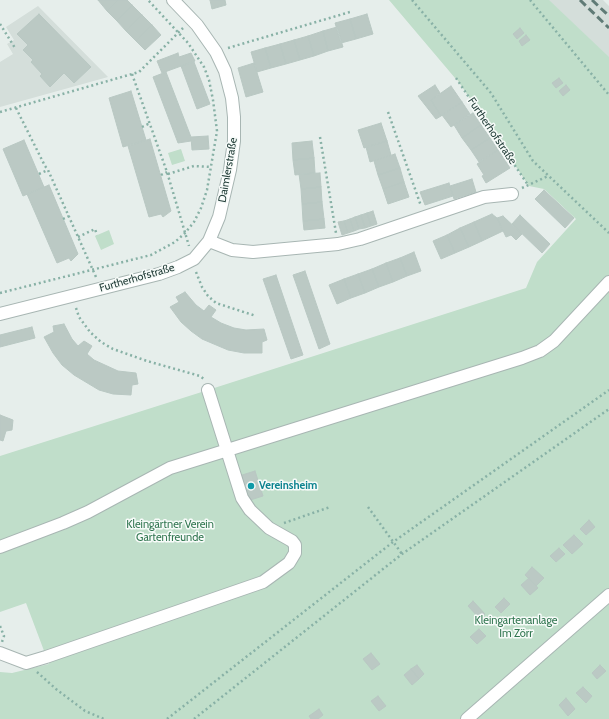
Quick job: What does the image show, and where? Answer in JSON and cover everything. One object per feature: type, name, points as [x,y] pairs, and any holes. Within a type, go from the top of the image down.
[{"type":"street","name":"Daimlerstraße","points":[[173,0],[208,38],[225,71],[232,98],[234,141],[230,170],[219,217],[209,241]]},
{"type":"street","points":[[209,241],[232,250],[253,252],[338,244],[360,240],[484,197],[512,194]]},
{"type":"street","name":"Furtherhofstraße","points":[[0,314],[158,274],[178,267],[194,259],[209,241]]},
{"type":"street","points":[[0,547],[88,512],[170,468],[228,451],[540,351],[554,341],[609,282]]},
{"type":"street","points":[[1,648],[26,663],[263,582],[289,563],[295,554],[295,544],[269,528],[250,510],[242,498],[208,390]]},
{"type":"street","points":[[467,719],[609,594]]},
{"type":"path","points":[[0,293],[152,254],[175,242],[194,222],[201,208],[207,190],[217,131],[212,93],[204,67],[196,54],[179,32],[148,0]]},
{"type":"path","points":[[412,0],[491,93],[533,161],[609,233]]},
{"type":"path","points":[[530,0],[609,95]]},
{"type":"path","points":[[216,52],[350,12]]},
{"type":"path","points":[[0,112],[139,72],[192,20]]},
{"type":"path","points":[[0,24],[15,48]]},
{"type":"path","points":[[132,74],[167,173],[194,259],[196,275],[208,296],[216,303],[256,316]]},
{"type":"path","name":"Furtherhofstraße","points":[[456,78],[528,185]]},
{"type":"path","points":[[16,108],[48,170],[101,288]]},
{"type":"path","points":[[388,112],[425,218]]},
{"type":"path","points":[[142,126],[150,123]]},
{"type":"path","points":[[320,137],[338,244]]},
{"type":"path","points":[[161,175],[194,166],[211,167]]},
{"type":"path","points":[[39,174],[48,170]]},
{"type":"path","points":[[512,194],[548,176]]},
{"type":"path","points":[[63,219],[69,216]]},
{"type":"path","points":[[78,237],[95,229],[97,235]]},
{"type":"path","points":[[70,296],[79,317],[90,332],[101,342],[124,354],[200,376],[204,378],[208,390]]},
{"type":"path","points":[[167,719],[393,542],[609,390]]},
{"type":"path","points":[[194,719],[402,554],[609,409]]},
{"type":"path","points":[[269,528],[330,507]]},
{"type":"path","points":[[368,507],[402,554]]},
{"type":"path","points":[[0,626],[4,636],[1,648]]},
{"type":"path","points":[[26,663],[56,689],[85,711],[104,719]]},
{"type":"shaded area","points":[[548,0],[603,0],[609,6],[609,58]]},
{"type":"shaded area","points":[[38,6],[108,77],[0,107],[0,62],[13,54],[7,44],[14,40],[6,27]]},
{"type":"green space","points":[[389,0],[549,0],[609,57],[609,719],[0,719],[0,672],[12,673],[49,664],[26,603],[0,612],[0,456],[526,288],[537,262],[576,219],[544,189],[529,186],[456,78]]},
{"type":"green space","points":[[181,149],[185,161],[172,165],[168,153]]},
{"type":"green space","points":[[109,230],[114,244],[101,250],[95,236]]},
{"type":"building","points":[[98,0],[118,0],[107,11]]},
{"type":"building","points":[[118,0],[127,0],[132,5],[117,21],[107,11]]},
{"type":"building","points":[[210,0],[225,0],[226,5],[212,9]]},
{"type":"building","points":[[132,5],[142,15],[126,31],[117,21]]},
{"type":"building","points":[[39,14],[91,67],[74,83],[64,73],[50,87],[40,76],[42,74],[31,62],[33,60],[23,50],[28,45],[17,34]]},
{"type":"building","points":[[367,14],[373,34],[356,39],[350,19]]},
{"type":"building","points":[[142,15],[152,25],[136,41],[126,31]]},
{"type":"building","points":[[350,19],[356,39],[341,43],[335,23]]},
{"type":"building","points":[[152,25],[161,35],[145,50],[136,41]]},
{"type":"building","points":[[337,27],[343,47],[328,51],[323,31]]},
{"type":"building","points":[[520,28],[524,33],[517,39],[513,34]]},
{"type":"building","points":[[323,31],[328,51],[314,56],[308,36]]},
{"type":"building","points":[[526,35],[530,40],[522,46],[519,41]]},
{"type":"building","points":[[308,36],[314,56],[300,60],[294,40]]},
{"type":"building","points":[[294,40],[300,60],[286,64],[280,44]]},
{"type":"building","points":[[280,44],[286,64],[271,68],[265,48]]},
{"type":"building","points":[[265,48],[271,68],[257,72],[251,52]]},
{"type":"building","points":[[178,53],[179,57],[191,53],[195,61],[162,73],[157,61]]},
{"type":"building","points":[[194,62],[210,104],[197,109],[181,66]]},
{"type":"building","points":[[254,63],[263,92],[246,97],[238,68]]},
{"type":"building","points":[[166,72],[191,137],[191,141],[178,143],[153,77]]},
{"type":"building","points":[[559,78],[563,83],[556,88],[552,83]]},
{"type":"building","points":[[435,85],[440,93],[431,100],[441,116],[436,119],[418,96]]},
{"type":"building","points":[[566,85],[570,90],[563,96],[559,91]]},
{"type":"building","points":[[451,86],[462,102],[441,116],[431,100]]},
{"type":"building","points":[[131,91],[146,140],[123,147],[109,98]]},
{"type":"building","points":[[462,102],[470,114],[451,127],[442,115]]},
{"type":"building","points":[[473,113],[481,125],[462,138],[454,125]]},
{"type":"building","points":[[381,123],[387,141],[364,148],[358,130]]},
{"type":"building","points":[[481,125],[490,138],[471,150],[462,138]]},
{"type":"building","points":[[208,136],[209,149],[192,150],[191,137]]},
{"type":"building","points":[[490,138],[498,150],[479,162],[471,150]]},
{"type":"building","points":[[150,139],[171,211],[163,217],[161,214],[149,217],[128,146]]},
{"type":"building","points":[[24,140],[44,187],[23,196],[3,149]]},
{"type":"building","points":[[312,141],[314,158],[293,160],[292,143]]},
{"type":"building","points":[[387,141],[391,155],[370,162],[366,147]]},
{"type":"building","points":[[498,150],[510,168],[486,183],[482,176],[484,175],[477,164]]},
{"type":"building","points":[[395,154],[400,168],[378,175],[374,161]]},
{"type":"building","points":[[314,158],[315,173],[295,175],[293,160]]},
{"type":"building","points":[[400,168],[404,182],[383,189],[378,175]]},
{"type":"building","points":[[320,173],[321,187],[301,189],[299,174]]},
{"type":"building","points":[[472,179],[476,192],[454,199],[450,186]]},
{"type":"building","points":[[404,182],[409,197],[388,204],[383,189]]},
{"type":"building","points":[[449,183],[453,196],[425,205],[420,192]]},
{"type":"building","points":[[49,185],[78,254],[71,261],[69,258],[57,263],[27,194]]},
{"type":"building","points":[[321,187],[322,202],[302,204],[301,189]]},
{"type":"building","points":[[544,190],[574,218],[565,228],[535,199]]},
{"type":"building","points":[[322,202],[324,219],[303,221],[302,204]]},
{"type":"building","points":[[373,211],[377,224],[371,226],[367,213]]},
{"type":"building","points":[[367,213],[371,226],[365,228],[361,215]]},
{"type":"building","points":[[492,214],[497,218],[503,231],[482,241],[474,222]]},
{"type":"building","points":[[361,215],[365,228],[359,229],[355,217]]},
{"type":"building","points":[[520,215],[550,244],[542,253],[512,224]]},
{"type":"building","points":[[503,216],[522,234],[516,240],[511,235],[506,237],[497,218]]},
{"type":"building","points":[[355,217],[359,229],[354,231],[350,219]]},
{"type":"building","points":[[324,219],[325,228],[304,230],[303,221]]},
{"type":"building","points":[[350,219],[354,231],[348,233],[344,221]]},
{"type":"building","points":[[344,221],[348,233],[342,235],[338,222]]},
{"type":"building","points":[[474,222],[482,241],[469,247],[460,228]]},
{"type":"building","points":[[460,228],[469,247],[455,253],[447,235]]},
{"type":"building","points":[[447,235],[455,253],[441,259],[433,241]]},
{"type":"building","points":[[414,252],[421,271],[407,276],[400,258]]},
{"type":"building","points":[[400,258],[407,276],[393,282],[386,263]]},
{"type":"building","points":[[386,263],[393,282],[379,287],[372,269]]},
{"type":"building","points":[[372,269],[379,287],[365,293],[358,274]]},
{"type":"building","points":[[305,271],[330,344],[319,349],[293,275]]},
{"type":"building","points":[[358,274],[365,293],[351,298],[344,279]]},
{"type":"building","points":[[276,275],[303,355],[291,359],[263,279]]},
{"type":"building","points":[[344,279],[351,298],[337,304],[329,285]]},
{"type":"building","points":[[185,292],[196,305],[204,311],[209,305],[216,310],[211,317],[221,323],[234,328],[246,330],[264,329],[267,340],[262,342],[262,353],[244,353],[228,350],[202,339],[191,331],[181,322],[170,307],[179,302],[176,297]]},
{"type":"building","points":[[64,324],[72,339],[78,346],[84,341],[92,346],[87,354],[94,360],[118,371],[136,373],[138,384],[132,385],[131,395],[113,394],[99,390],[74,375],[62,365],[44,337],[54,332],[53,326]]},
{"type":"building","points":[[32,327],[35,338],[0,347],[0,335]]},
{"type":"building","points":[[0,415],[13,420],[12,430],[6,431],[3,441],[0,440]]},
{"type":"building","name":"Vereinsheim","points":[[255,471],[263,496],[247,501],[239,476]]},
{"type":"building","points":[[589,520],[595,527],[586,535],[580,529]]},
{"type":"building","points":[[574,535],[583,544],[572,554],[563,545]]},
{"type":"building","points":[[559,548],[565,554],[556,562],[550,556]]},
{"type":"building","points":[[532,567],[544,578],[536,586],[525,575]]},
{"type":"building","points":[[529,578],[538,588],[530,595],[521,585]]},
{"type":"building","points":[[504,598],[510,604],[501,613],[495,607]]},
{"type":"building","points":[[473,601],[485,614],[480,619],[468,606]]},
{"type":"building","points":[[479,629],[486,636],[477,644],[470,637]]},
{"type":"building","points":[[371,653],[380,664],[372,670],[363,659]]},
{"type":"building","points":[[417,665],[424,674],[419,679],[411,669]]},
{"type":"building","points":[[600,665],[606,671],[597,679],[592,673]]},
{"type":"building","points":[[411,669],[419,679],[412,685],[404,675]]},
{"type":"building","points":[[583,687],[592,696],[586,703],[576,693]]},
{"type":"building","points":[[378,696],[386,706],[379,711],[371,701]]},
{"type":"building","points":[[566,698],[575,709],[568,716],[559,705]]},
{"type":"building","points":[[319,709],[323,715],[318,719],[311,719],[309,716]]},
{"type":"railway","points":[[580,0],[609,28]]},
{"type":"railway","points":[[592,0],[609,16]]},
{"type":"place","name":"Vereinsheim","points":[[251,486]]},
{"type":"park label","name":"Kleingärtner Verein Gartenfreunde","points":[[170,531]]},
{"type":"park label","name":"Kleingartenanlage Im Zörr","points":[[516,627]]}]
